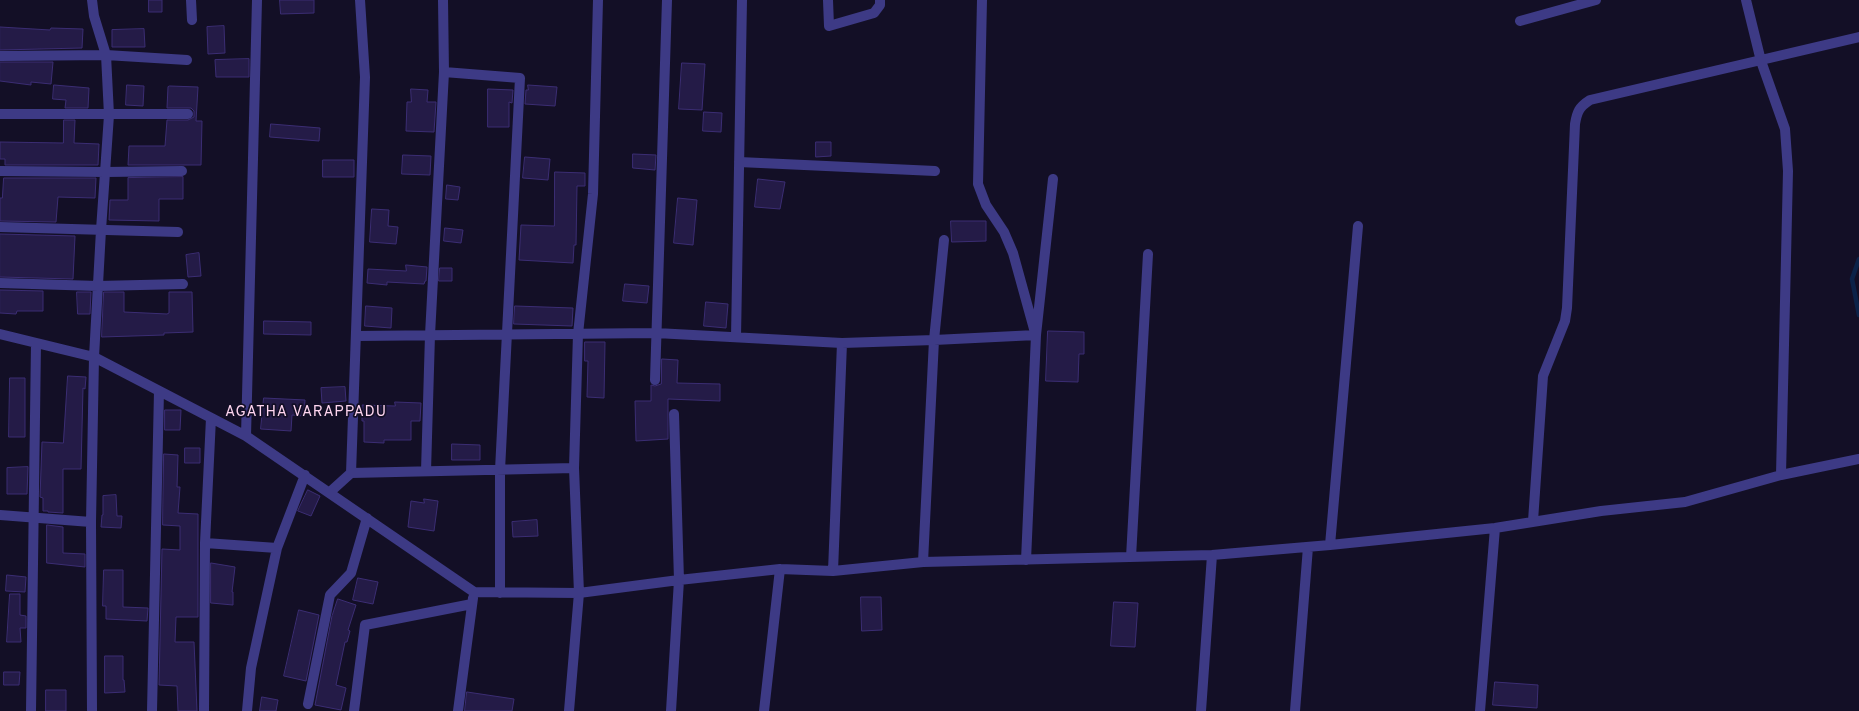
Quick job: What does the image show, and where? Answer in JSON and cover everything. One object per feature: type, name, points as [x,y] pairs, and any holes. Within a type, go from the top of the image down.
[{"type":"street","points":[[92,0],[94,16],[106,55],[109,115],[94,357],[91,522],[92,711]]},
{"type":"street","points":[[191,0],[192,20]]},
{"type":"street","points":[[246,436],[257,0]]},
{"type":"street","points":[[351,473],[365,78],[360,0]]},
{"type":"street","points":[[426,471],[430,335],[444,72],[443,0]]},
{"type":"street","points":[[569,711],[579,593],[574,468],[578,334],[593,194],[598,0]]},
{"type":"street","points":[[655,380],[666,73],[667,0]]},
{"type":"street","points":[[736,337],[742,0]]},
{"type":"street","points":[[828,0],[829,26],[874,13],[880,5],[880,0]]},
{"type":"street","points":[[982,0],[978,184],[986,205],[1004,232],[1013,253],[1036,335]]},
{"type":"street","points":[[1520,21],[1596,0]]},
{"type":"street","points":[[1746,0],[1761,61],[1785,129],[1788,171],[1781,475]]},
{"type":"street","points":[[1533,521],[1543,376],[1564,321],[1567,308],[1576,113],[1581,106],[1590,100],[1859,37]]},
{"type":"street","points":[[0,56],[106,55],[187,60]]},
{"type":"street","points":[[444,72],[520,78],[500,470],[500,593]]},
{"type":"street","points":[[0,114],[188,114]]},
{"type":"street","points":[[739,162],[935,171]]},
{"type":"street","points":[[0,171],[182,171]]},
{"type":"street","points":[[1026,560],[1036,335],[1053,179]]},
{"type":"street","points":[[1330,545],[1358,226]]},
{"type":"street","points":[[0,228],[178,232]]},
{"type":"street","points":[[923,562],[934,340],[944,240]]},
{"type":"street","points":[[1131,558],[1148,254]]},
{"type":"street","points":[[0,284],[98,286],[183,284]]},
{"type":"street","points":[[356,336],[656,333],[842,342],[934,340],[1036,335]]},
{"type":"street","points":[[0,334],[94,357],[246,436],[330,492],[474,592],[579,593],[780,569],[833,571],[923,562],[1212,555],[1330,545],[1495,528],[1601,511],[1685,502],[1781,475],[1859,459]]},
{"type":"street","points":[[833,571],[842,342]]},
{"type":"street","points":[[31,711],[36,343]]},
{"type":"street","points":[[152,711],[159,391]]},
{"type":"street","points":[[671,711],[679,580],[674,414]]},
{"type":"street","points":[[204,711],[205,543],[211,418]]},
{"type":"street","points":[[330,492],[351,473],[574,468]]},
{"type":"street","points":[[247,711],[251,668],[277,548],[305,475]]},
{"type":"street","points":[[0,515],[91,522]]},
{"type":"street","points":[[308,704],[330,595],[351,573],[367,518]]},
{"type":"street","points":[[1480,711],[1495,528]]},
{"type":"street","points":[[205,543],[277,548]]},
{"type":"street","points":[[1295,711],[1308,547]]},
{"type":"street","points":[[1201,711],[1212,555]]},
{"type":"street","points":[[764,711],[780,569]]},
{"type":"street","points":[[458,711],[474,592]]},
{"type":"street","points":[[354,711],[365,625],[472,604]]},
{"type":"building","points":[[149,0],[162,0],[162,12],[149,12]]},
{"type":"building","points":[[280,0],[314,0],[314,13],[281,14]]},
{"type":"building","points":[[224,26],[225,53],[208,54],[207,27]]},
{"type":"building","points":[[0,27],[50,30],[51,28],[83,29],[82,48],[0,50]]},
{"type":"building","points":[[144,29],[145,47],[112,47],[112,30]]},
{"type":"building","points":[[249,59],[249,77],[216,77],[215,60]]},
{"type":"building","points":[[0,62],[53,62],[51,84],[31,82],[31,85],[0,81]]},
{"type":"building","points":[[682,63],[705,64],[702,110],[679,109]]},
{"type":"building","points":[[54,85],[89,88],[88,108],[65,108],[66,100],[53,99]]},
{"type":"building","points":[[127,85],[144,86],[143,106],[126,105]]},
{"type":"building","points":[[528,85],[557,87],[555,106],[525,104]]},
{"type":"building","points":[[168,87],[198,87],[196,121],[202,121],[201,165],[128,165],[129,146],[165,146],[167,120],[188,120],[194,117],[194,111],[191,108],[167,108]]},
{"type":"building","points":[[411,89],[428,90],[427,102],[436,102],[434,132],[406,131],[407,102],[411,102]]},
{"type":"building","points":[[488,89],[513,90],[512,103],[509,102],[509,127],[488,127]]},
{"type":"building","points":[[704,112],[722,113],[721,132],[703,131]]},
{"type":"building","points":[[64,120],[75,120],[74,143],[99,144],[98,165],[5,165],[5,159],[0,159],[0,142],[63,143]]},
{"type":"building","points":[[271,124],[320,128],[319,141],[270,137]]},
{"type":"building","points":[[816,142],[831,142],[831,156],[816,157]]},
{"type":"building","points":[[633,154],[656,155],[655,170],[633,168]]},
{"type":"building","points":[[403,155],[431,156],[430,175],[402,174]]},
{"type":"building","points":[[525,157],[550,159],[548,180],[523,178]]},
{"type":"building","points":[[323,160],[354,160],[354,177],[323,177]]},
{"type":"building","points":[[555,172],[585,173],[585,186],[577,186],[576,245],[574,245],[573,263],[519,260],[521,225],[554,226]]},
{"type":"building","points":[[183,177],[183,199],[159,199],[159,221],[109,220],[110,200],[128,200],[128,178]]},
{"type":"building","points":[[4,178],[96,178],[95,198],[58,197],[56,222],[0,221],[0,198],[2,198]]},
{"type":"building","points":[[758,179],[785,182],[780,209],[755,207]]},
{"type":"building","points":[[447,185],[460,187],[458,200],[446,199]]},
{"type":"building","points":[[678,198],[697,200],[693,245],[674,243]]},
{"type":"building","points":[[372,209],[389,210],[388,226],[398,227],[396,244],[370,242]]},
{"type":"building","points":[[951,221],[986,221],[986,241],[952,242]]},
{"type":"building","points":[[445,228],[463,230],[461,243],[444,241]]},
{"type":"building","points":[[0,234],[75,236],[73,279],[0,277]]},
{"type":"building","points":[[199,253],[201,276],[188,277],[186,255]]},
{"type":"building","points":[[406,265],[427,267],[426,281],[424,284],[387,282],[387,285],[367,283],[368,269],[406,271]]},
{"type":"building","points":[[440,268],[452,268],[452,281],[439,281]]},
{"type":"building","points":[[625,284],[649,286],[647,303],[623,301]]},
{"type":"building","points":[[0,290],[43,291],[43,311],[17,311],[16,314],[0,313]]},
{"type":"building","points":[[77,292],[91,292],[90,314],[78,314]]},
{"type":"building","points":[[104,292],[124,292],[124,312],[167,314],[169,313],[169,292],[192,292],[193,332],[164,333],[164,335],[102,337]]},
{"type":"building","points":[[706,302],[728,304],[726,328],[704,326]]},
{"type":"building","points":[[366,306],[392,308],[391,328],[365,326]]},
{"type":"building","points":[[515,306],[573,308],[572,326],[514,324]]},
{"type":"building","points":[[264,321],[311,322],[311,335],[264,334]]},
{"type":"building","points":[[1048,331],[1084,332],[1084,354],[1079,354],[1078,382],[1046,381]]},
{"type":"building","points":[[585,342],[605,342],[604,398],[587,397],[588,361],[585,361]]},
{"type":"building","points":[[662,359],[678,360],[677,383],[720,384],[720,401],[668,399],[668,439],[636,441],[635,401],[651,401],[651,385],[655,386],[661,384]]},
{"type":"building","points":[[68,376],[86,377],[85,389],[83,388],[81,469],[63,469],[63,513],[48,512],[43,511],[43,498],[40,497],[42,442],[63,443]]},
{"type":"building","points":[[10,378],[25,378],[25,437],[9,437]]},
{"type":"building","points":[[345,387],[346,401],[322,403],[321,388]]},
{"type":"building","points":[[264,398],[305,400],[304,416],[292,415],[291,431],[261,429]]},
{"type":"building","points":[[395,402],[421,403],[420,421],[411,421],[411,440],[384,440],[384,443],[364,442],[362,405],[395,406]]},
{"type":"building","points":[[165,410],[181,410],[180,430],[165,430]]},
{"type":"building","points":[[452,444],[480,445],[480,460],[452,460]]},
{"type":"building","points":[[185,448],[200,448],[200,463],[185,463]]},
{"type":"building","points":[[164,454],[178,455],[177,487],[180,487],[178,513],[198,514],[198,617],[176,617],[175,642],[194,642],[197,711],[178,711],[177,686],[159,685],[162,549],[180,550],[180,526],[163,525]]},
{"type":"building","points":[[28,467],[27,494],[7,494],[7,468]]},
{"type":"building","points":[[308,490],[320,496],[311,516],[298,511]]},
{"type":"building","points":[[116,495],[117,516],[122,516],[121,528],[101,527],[103,515],[103,496]]},
{"type":"building","points":[[424,499],[438,501],[434,531],[408,527],[411,501],[424,503]]},
{"type":"building","points":[[537,520],[538,536],[513,537],[512,522]]},
{"type":"building","points":[[47,525],[63,527],[63,553],[85,554],[85,567],[47,563]]},
{"type":"building","points":[[211,563],[235,567],[232,592],[233,605],[211,603]]},
{"type":"building","points":[[104,570],[123,570],[123,607],[148,608],[147,621],[106,619],[106,606],[103,606]]},
{"type":"building","points":[[7,575],[26,577],[25,592],[6,591]]},
{"type":"building","points":[[358,578],[378,582],[373,604],[353,600]]},
{"type":"building","points":[[10,594],[20,594],[20,615],[26,616],[26,628],[20,628],[21,642],[7,642]]},
{"type":"building","points":[[861,597],[881,597],[882,630],[862,631]]},
{"type":"building","points":[[338,599],[356,605],[348,630],[350,631],[347,642],[345,642],[336,685],[346,688],[341,710],[315,705],[332,616]]},
{"type":"building","points":[[1114,602],[1138,603],[1135,647],[1111,646]]},
{"type":"building","points":[[299,610],[319,615],[306,681],[284,676]]},
{"type":"building","points":[[105,656],[123,656],[123,680],[125,692],[105,693]]},
{"type":"building","points":[[4,672],[20,672],[19,685],[4,685]]},
{"type":"building","points":[[1495,682],[1538,685],[1537,708],[1493,705]]},
{"type":"building","points":[[46,690],[66,690],[66,711],[46,711]]},
{"type":"building","points":[[467,692],[514,699],[512,711],[465,711]]},
{"type":"building","points":[[262,697],[278,700],[276,711],[260,711]]},
{"type":"waterway","points":[[1859,259],[1852,279],[1859,315]]},
{"type":"district","name":"AGATHA VARAPPADU","points":[[306,413]]}]
